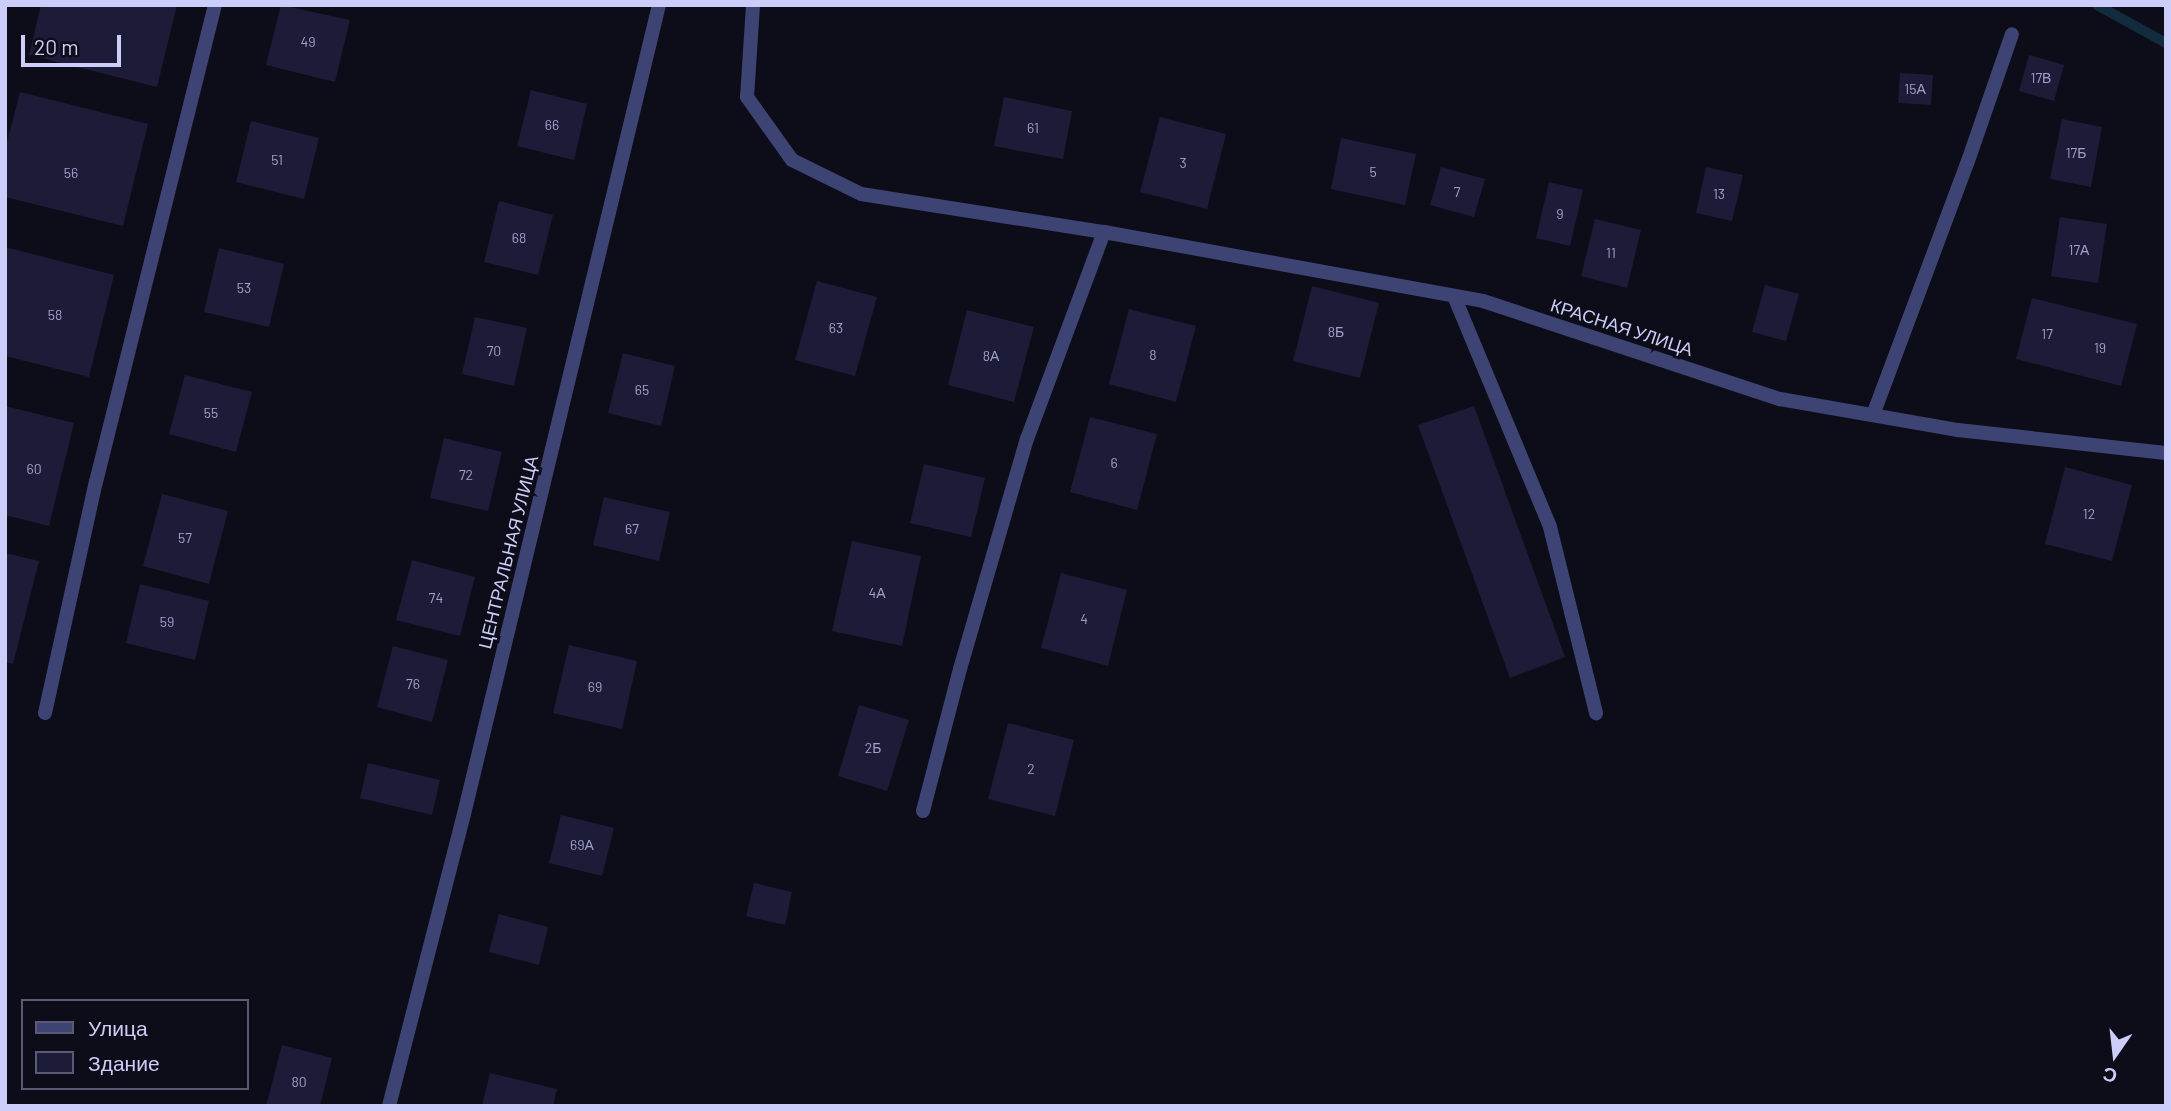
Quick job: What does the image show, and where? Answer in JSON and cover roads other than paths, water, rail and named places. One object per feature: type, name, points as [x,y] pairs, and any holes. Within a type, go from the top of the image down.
[{"type":"street","points":[[45,713],[96,482],[215,5]]},
{"type":"street","name":"ЦЕНТРАЛЬНАЯ УЛИЦА","points":[[389,1106],[464,814],[659,5]]},
{"type":"street","name":"КРАСНАЯ УЛИЦА","points":[[753,5],[747,97],[792,160],[861,194],[1104,232],[1483,300],[1780,399],[1958,430],[2166,453]]},
{"type":"street","points":[[1873,415],[1968,161],[2012,34]]},
{"type":"street","points":[[923,811],[960,669],[1027,439],[1104,232]]},
{"type":"street","points":[[1454,296],[1550,527],[1596,713]]},
{"type":"waterway","points":[[2097,5],[2166,43]]}]
